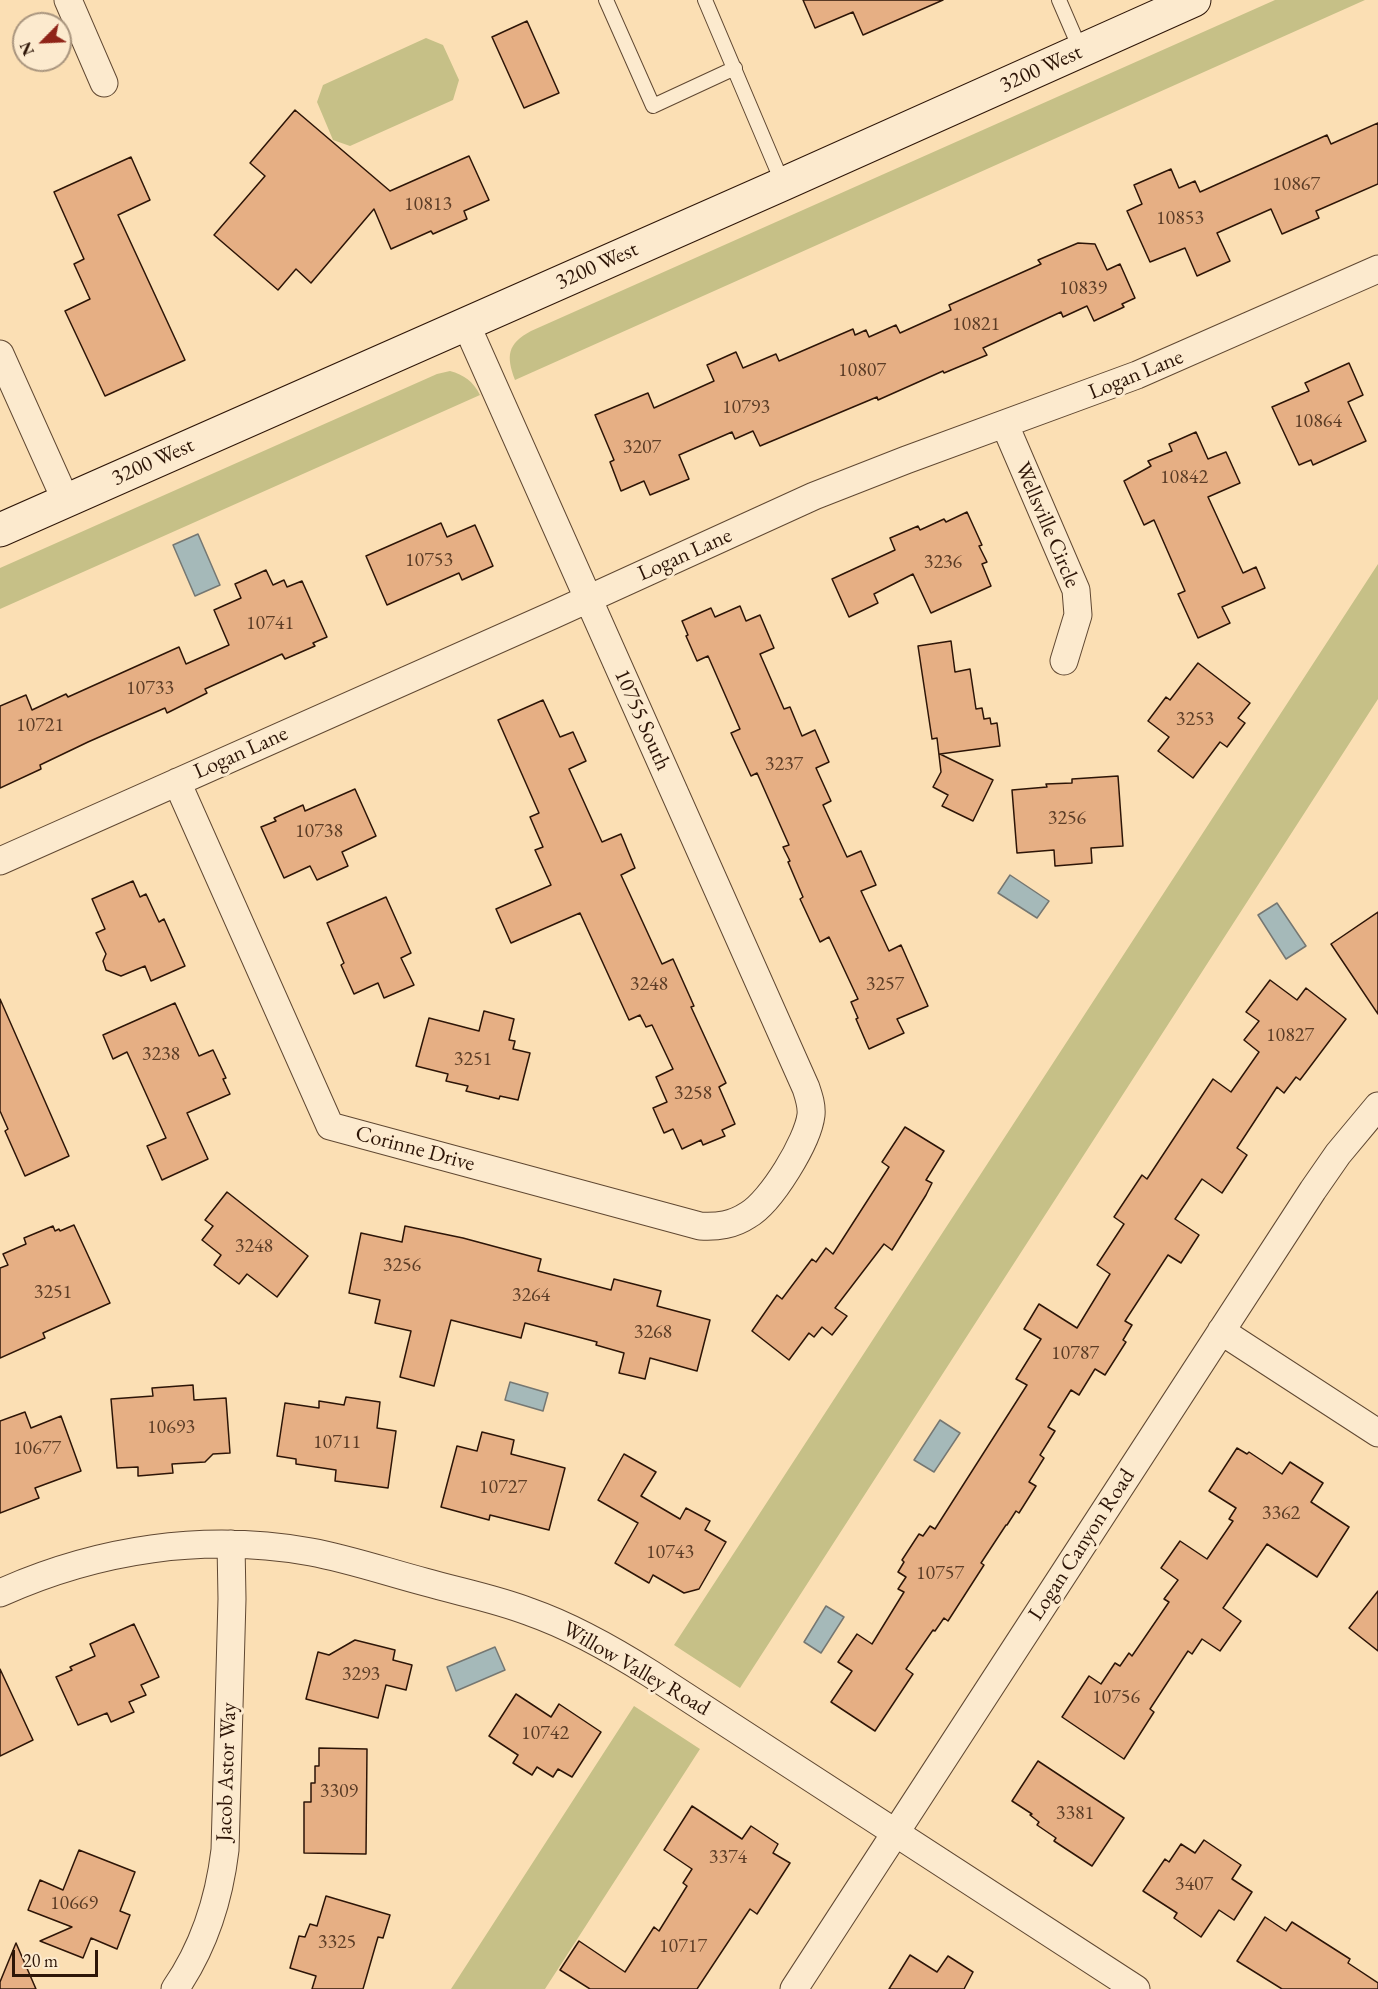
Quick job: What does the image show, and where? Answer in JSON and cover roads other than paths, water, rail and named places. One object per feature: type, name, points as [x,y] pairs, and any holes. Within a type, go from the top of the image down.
[{"type":"street","points":[[68,0],[104,82]]},
{"type":"street","name":"3200 West","points":[[0,530],[1194,0]]},
{"type":"street","name":"Logan Lane","points":[[0,861],[823,492],[1137,375],[1378,269]]},
{"type":"street","name":"10755 South","points":[[466,324],[806,1088],[811,1117]]},
{"type":"street","points":[[0,354],[66,501]]},
{"type":"street","name":"Wellsville Circle","points":[[1005,424],[1076,590],[1078,615],[1064,661]]},
{"type":"street","name":"Corinne Drive","points":[[177,782],[330,1126],[700,1226],[713,1227],[738,1221],[760,1207],[769,1197],[801,1144],[811,1117]]},
{"type":"street","name":"Logan Canyon Road","points":[[794,1989],[1313,1190],[1338,1154],[1378,1106]]},
{"type":"street","points":[[1221,1330],[1378,1433]]},
{"type":"street","name":"Willow Valley Road","points":[[0,1593],[38,1576],[105,1556],[172,1546],[231,1544],[282,1548],[335,1558],[528,1611],[561,1624],[602,1645],[651,1674],[1136,1989]]},
{"type":"street","name":"Jacob Astor Way","points":[[175,1989],[196,1954],[213,1911],[225,1850],[231,1544]]},
{"type":"lane","points":[[606,0],[653,106],[735,68]]},
{"type":"lane","points":[[705,0],[783,184]]},
{"type":"lane","points":[[1059,0],[1081,51]]}]
